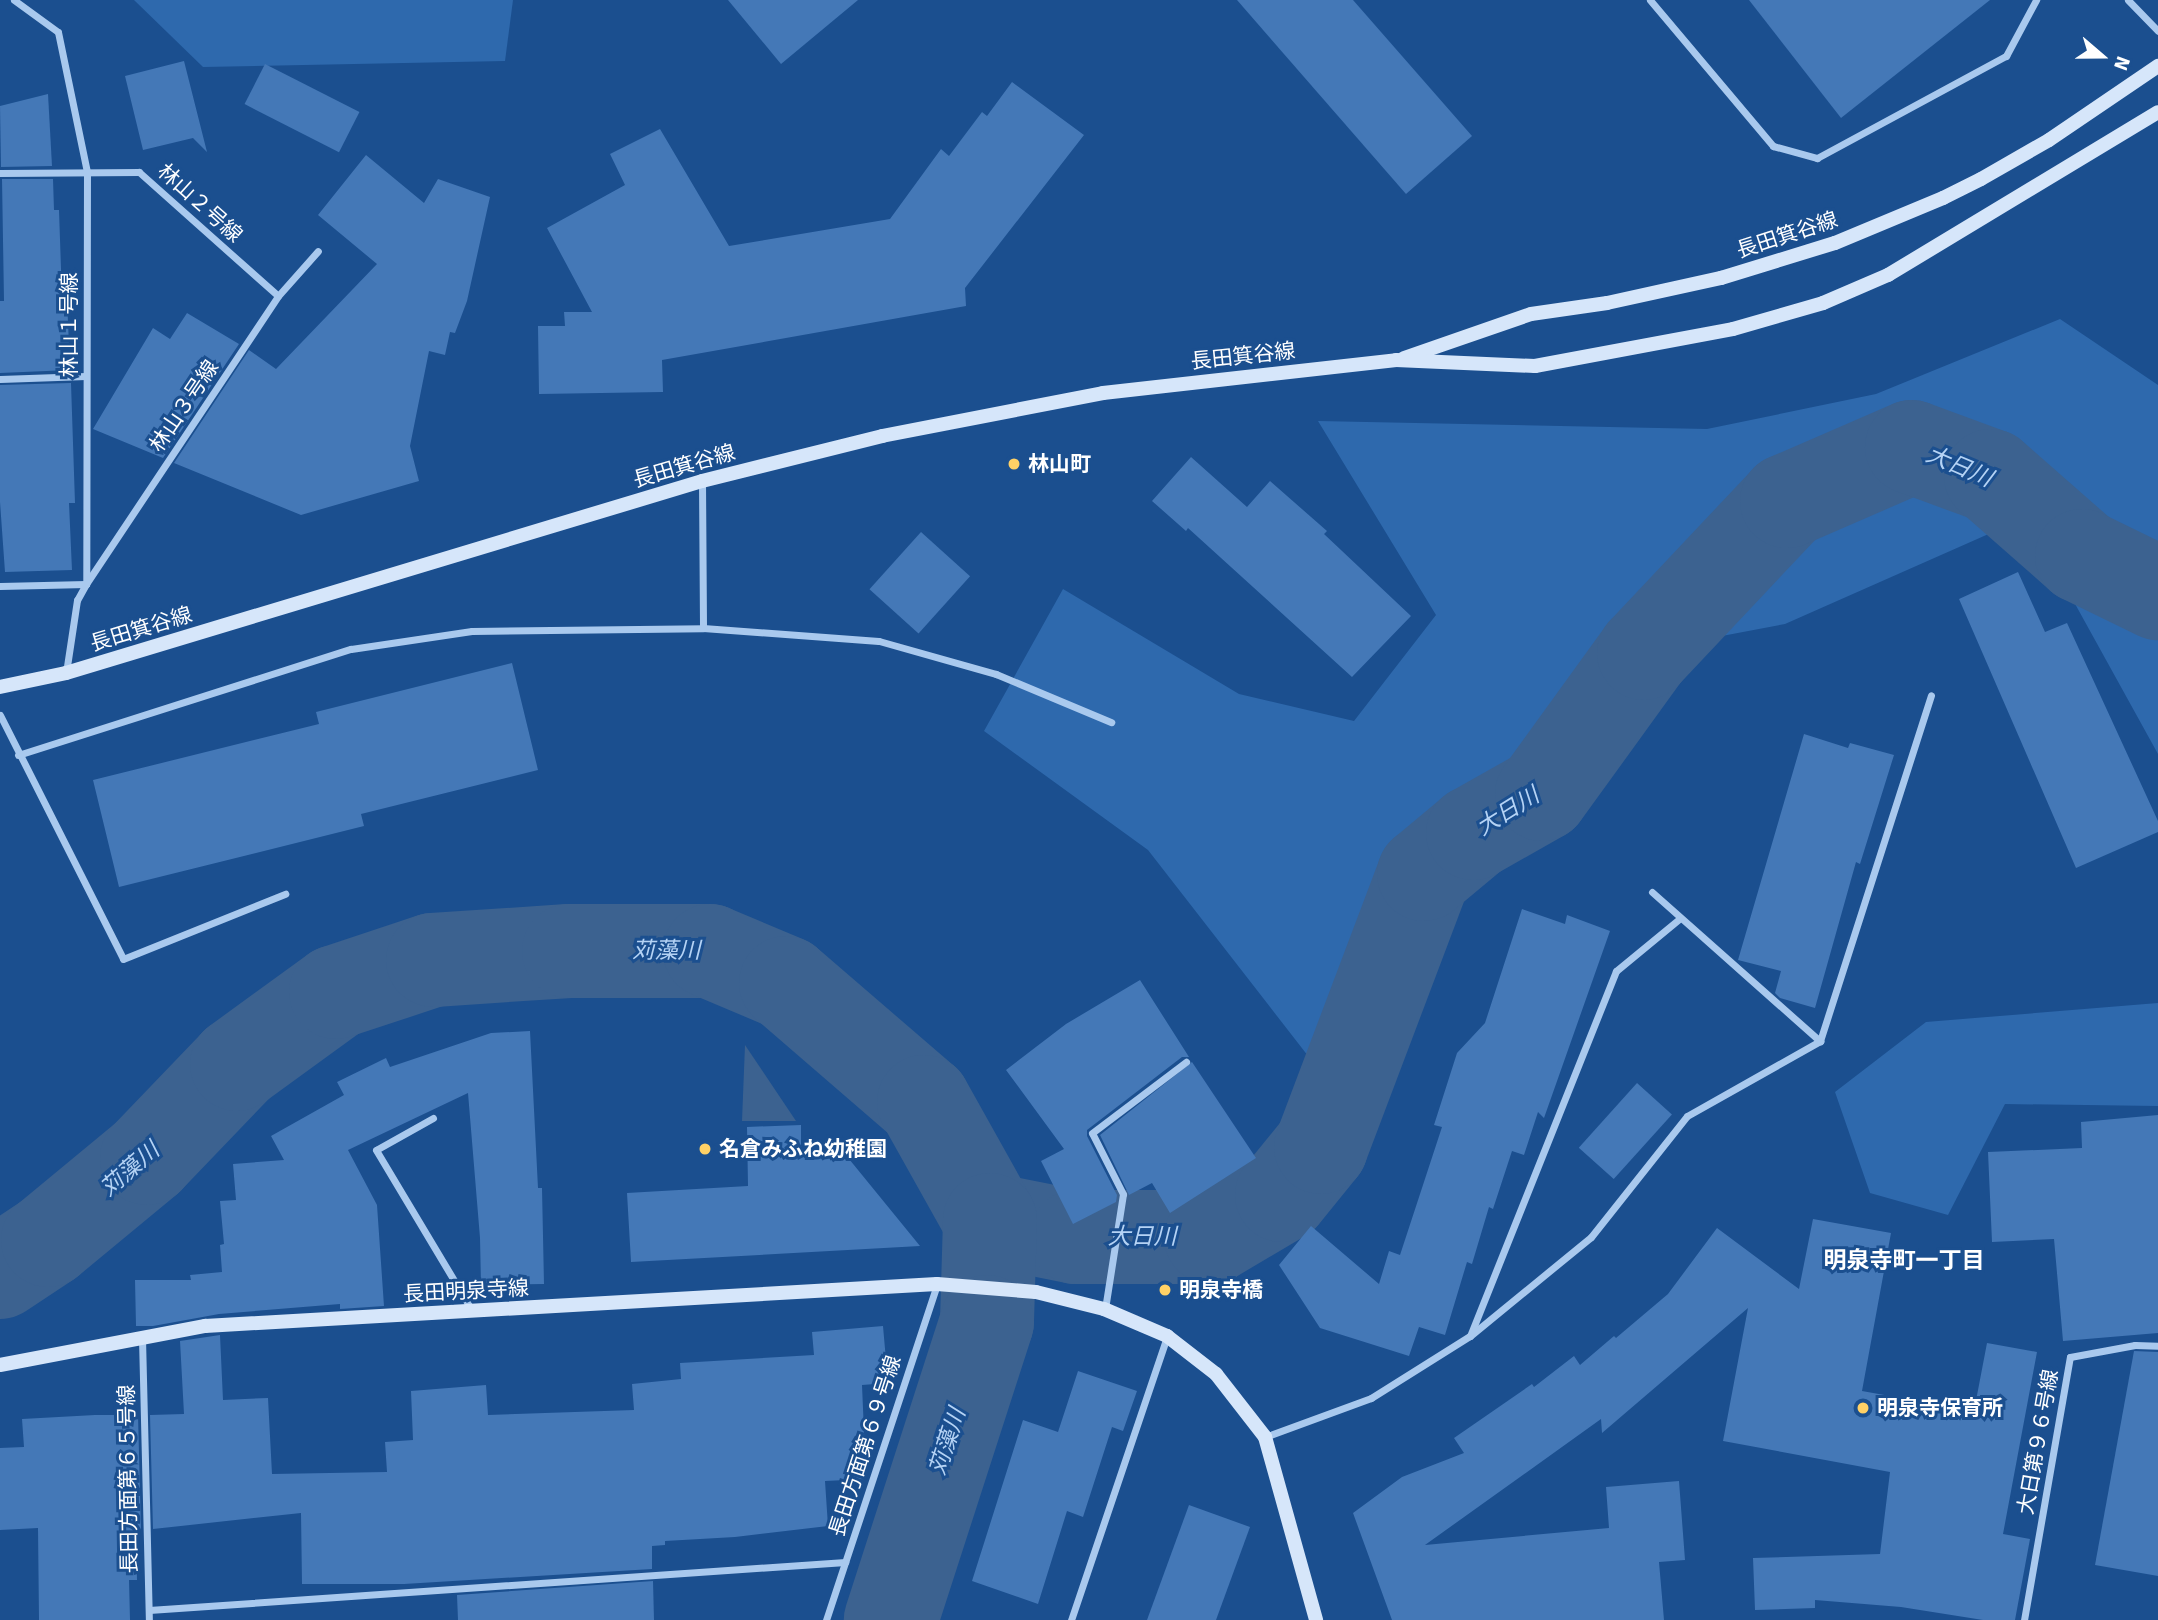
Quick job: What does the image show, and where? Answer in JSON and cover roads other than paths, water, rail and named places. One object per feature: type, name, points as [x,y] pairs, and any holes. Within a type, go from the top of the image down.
[{"type":"street","name":"林山１号線","points":[[14,0],[58,32],[87,172],[86,584],[77,600],[66,673]]},
{"type":"street","points":[[1650,0],[1773,146],[1816,158],[2006,56],[2036,0]]},
{"type":"street","points":[[2128,0],[2158,31]]},
{"type":"street","name":"長田箕谷線","points":[[1396,360],[1531,314],[1607,303],[1721,278],[1835,243],[1943,198],[1981,179],[2049,139],[2158,66]]},
{"type":"street","name":"長田箕谷線","points":[[0,687],[66,673],[702,481],[882,436],[1103,393],[1396,360],[1535,366],[1733,329],[1823,303],[1888,275],[2158,111]]},
{"type":"street","name":"林山２号線","points":[[0,173],[139,172],[278,296]]},
{"type":"street","name":"林山３号線","points":[[86,584],[278,296],[318,251]]},
{"type":"street","points":[[0,380],[86,376]]},
{"type":"street","points":[[702,481],[703,628]]},
{"type":"street","points":[[0,586],[86,584]]},
{"type":"street","points":[[18,755],[351,649],[472,631],[703,628],[879,641],[996,674],[1111,722]]},
{"type":"street","points":[[1316,1620],[1265,1437],[1371,1398],[1469,1336],[1591,1237],[1687,1116],[1820,1041],[1931,695]]},
{"type":"street","points":[[0,715],[122,959],[285,894]]},
{"type":"street","points":[[1652,892],[1679,919],[1820,1041]]},
{"type":"street","points":[[1469,1336],[1616,971],[1679,919]]},
{"type":"street","points":[[1104,1309],[1123,1194],[1092,1133],[1186,1062]]},
{"type":"street","points":[[433,1118],[376,1150],[473,1312]]},
{"type":"street","name":"長田明泉寺線","points":[[0,1365],[205,1326],[937,1284],[1036,1292],[1104,1309],[1167,1336],[1216,1374],[1265,1437]]},
{"type":"street","name":"長田方面第６９号線","points":[[826,1620],[937,1284]]},
{"type":"street","points":[[1071,1620],[1167,1336]]},
{"type":"street","name":"長田方面第６５号線","points":[[142,1338],[149,1620]]},
{"type":"street","name":"大日第９６号線","points":[[2024,1620],[2070,1357],[2135,1345],[2158,1346]]},
{"type":"street","points":[[149,1610],[845,1562]]},
{"type":"waterway","name":"大日川","points":[[990,1220],[1076,1237],[1211,1237],[1282,1195],[1321,1147],[1424,874],[1473,833],[1542,794],[1644,653],[1787,501],[1912,447],[1991,476],[2082,556],[2158,593]]},
{"type":"waterway","name":"苅藻川","points":[[0,1272],[48,1240],[147,1158],[237,1064],[336,992],[433,960],[569,951],[710,951],[786,983],[924,1102],[990,1220],[987,1322],[891,1620]]},
{"type":"place","name":"林山町","points":[[1014,464]]},
{"type":"place","name":"名倉みふね幼稚園","points":[[705,1149]]},
{"type":"place","name":"明泉寺橋","points":[[1165,1290]]},
{"type":"place","name":"明泉寺保育所","points":[[1863,1408]]},
{"type":"district","name":"明泉寺町一丁目","points":[[1904,1261]]}]
